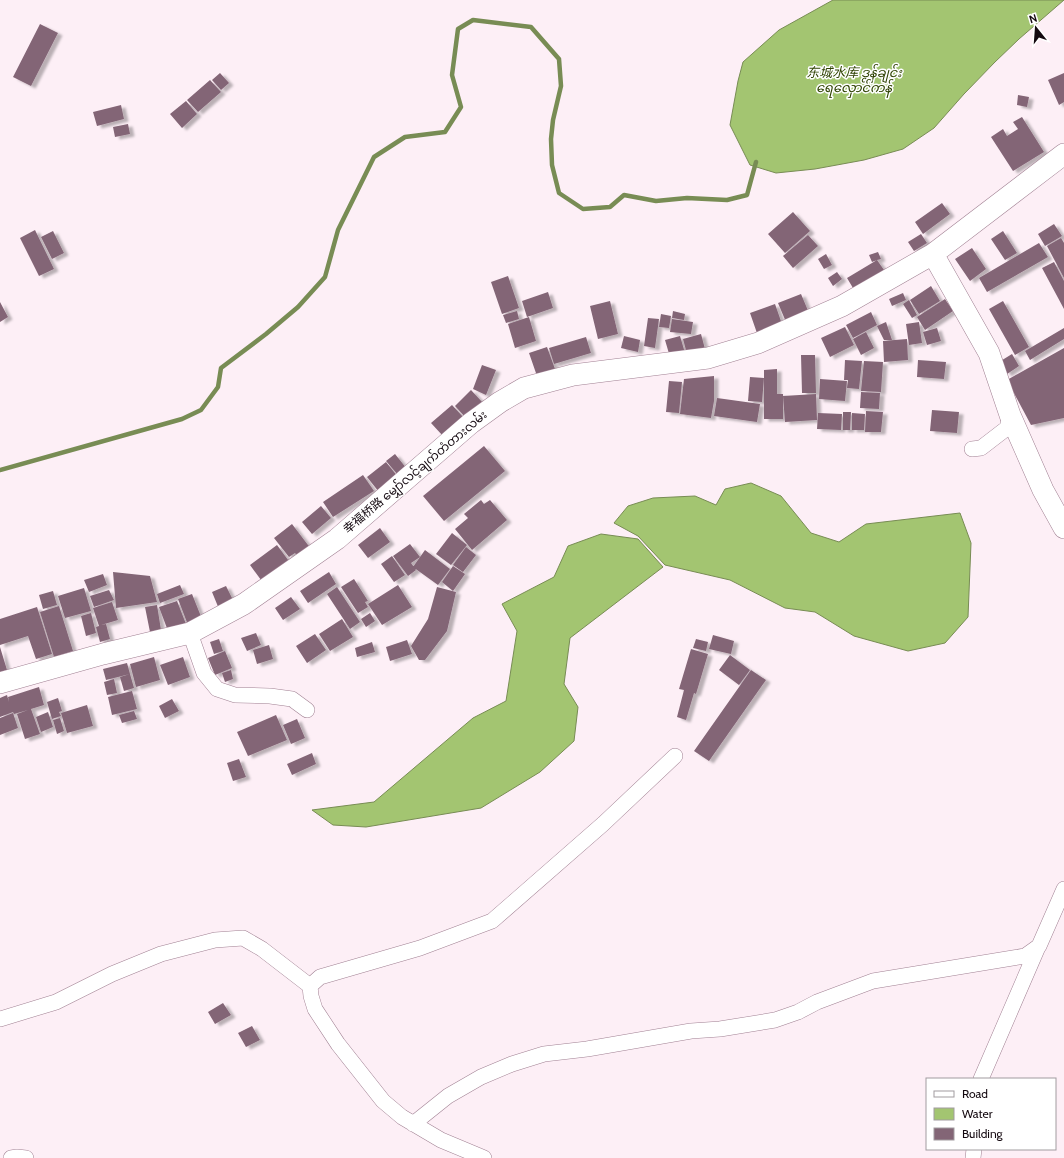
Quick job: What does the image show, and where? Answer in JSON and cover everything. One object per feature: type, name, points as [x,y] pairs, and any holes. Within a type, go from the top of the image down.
[{"type":"main road","name":"幸福桥路 မျှော်လင့်ချက်တံတားလမ်း","points":[[0,683],[103,654],[190,632],[244,604],[337,539],[471,423],[500,402],[524,388],[573,374],[708,358],[758,343],[842,306],[933,254],[1064,154]]},
{"type":"main road","points":[[933,254],[989,353],[1010,415],[1043,490],[1064,528]]},
{"type":"street","points":[[972,449],[981,448],[1007,428],[1010,415]]},
{"type":"street","points":[[190,632],[204,673],[217,689],[235,695],[270,696],[292,699],[307,710]]},
{"type":"street","points":[[310,986],[320,977],[420,948],[492,921],[603,824],[675,756]]},
{"type":"street","points":[[981,1078],[1064,889]]},
{"type":"street","points":[[0,1019],[56,1002],[112,974],[161,954],[215,940],[244,938],[310,986],[315,1009],[338,1044],[383,1101],[402,1117],[441,1140],[484,1158]]},
{"type":"street","points":[[414,1124],[448,1096],[481,1077],[512,1064],[544,1054],[587,1049],[691,1031],[720,1029],[775,1020],[873,981],[1025,956],[1039,946]]},
{"type":"street","points":[[11,1158],[26,1158]]},
{"type":"water","name":"东城水库 ဒွန်ချင်း ရေလှောင်ကန်","points":[[833,0],[1064,0],[995,62],[934,128],[903,149],[864,160],[815,169],[776,173],[750,165],[730,125],[743,62],[779,30]]},
{"type":"water","points":[[751,483],[781,496],[811,533],[839,542],[866,524],[960,513],[971,543],[968,617],[945,643],[908,651],[854,636],[815,612],[785,608],[730,580],[665,565],[638,536],[614,523],[628,506],[653,498],[695,496],[716,505],[725,489]]},
{"type":"water","points":[[601,534],[638,539],[663,567],[570,638],[564,684],[578,707],[574,741],[540,772],[481,808],[366,827],[333,825],[312,810],[374,802],[473,718],[506,701],[517,631],[502,604],[554,577],[568,546]]},
{"type":"building","points":[[40,24],[58,33],[31,86],[13,77]]},
{"type":"building","points":[[220,73],[229,83],[221,90],[212,80]]},
{"type":"building","points":[[1064,73],[1064,102],[1059,105],[1048,80]]},
{"type":"building","points":[[210,80],[221,92],[198,112],[187,100]]},
{"type":"building","points":[[1018,95],[1029,97],[1027,107],[1017,105]]},
{"type":"building","points":[[186,101],[197,114],[182,128],[170,114]]},
{"type":"building","points":[[121,105],[124,119],[97,126],[93,112]]},
{"type":"building","points":[[1022,117],[1044,152],[1013,171],[991,137],[1003,129],[1007,136],[1018,129],[1013,122]]},
{"type":"building","points":[[128,124],[130,134],[115,137],[113,127]]},
{"type":"building","points":[[942,203],[950,214],[923,234],[915,222]]},
{"type":"building","points":[[793,212],[810,231],[785,253],[768,234]]},
{"type":"building","points":[[1054,224],[1062,236],[1045,246],[1038,234]]},
{"type":"building","points":[[35,230],[54,269],[39,276],[20,238]]},
{"type":"building","points":[[53,231],[64,253],[52,259],[41,237]]},
{"type":"building","points":[[1003,231],[1017,253],[1005,260],[991,239]]},
{"type":"building","points":[[921,234],[927,243],[914,251],[908,242]]},
{"type":"building","points":[[808,235],[818,246],[793,268],[783,256]]},
{"type":"building","points":[[1061,238],[1064,243],[1064,278],[1047,246]]},
{"type":"building","points":[[1039,243],[1048,257],[987,292],[979,278]]},
{"type":"building","points":[[972,248],[986,269],[970,281],[955,259]]},
{"type":"building","points":[[878,252],[881,259],[872,262],[869,255]]},
{"type":"building","points":[[826,254],[832,265],[824,269],[818,259]]},
{"type":"building","points":[[877,260],[884,270],[853,288],[847,278]]},
{"type":"building","points":[[1054,262],[1064,281],[1064,309],[1042,268]]},
{"type":"building","points":[[837,272],[842,279],[833,286],[828,278]]},
{"type":"building","points":[[508,276],[519,308],[502,314],[491,282]]},
{"type":"building","points":[[931,286],[940,301],[919,314],[910,300]]},
{"type":"building","points":[[548,292],[553,308],[527,317],[522,301]]},
{"type":"building","points":[[903,293],[906,300],[892,306],[889,299]]},
{"type":"building","points":[[801,294],[809,313],[786,322],[778,303]]},
{"type":"building","points":[[945,299],[953,311],[925,330],[917,317]]},
{"type":"building","points":[[909,300],[917,315],[912,318],[903,304]]},
{"type":"building","points":[[610,301],[618,334],[598,339],[590,306]]},
{"type":"building","points":[[1003,301],[1029,347],[1015,355],[989,309]]},
{"type":"building","points":[[0,302],[8,317],[0,322]]},
{"type":"building","points":[[775,304],[783,327],[758,336],[750,313]]},
{"type":"building","points":[[517,311],[519,319],[506,323],[503,315]]},
{"type":"building","points":[[673,311],[685,314],[684,320],[672,318]]},
{"type":"building","points":[[871,312],[877,325],[853,338],[846,325]]},
{"type":"building","points":[[661,314],[671,316],[669,328],[659,327]]},
{"type":"building","points":[[529,317],[536,341],[515,348],[508,324]]},
{"type":"building","points":[[648,318],[659,319],[655,348],[644,346]]},
{"type":"building","points":[[672,319],[693,322],[691,334],[670,332]]},
{"type":"building","points":[[886,322],[892,340],[884,340],[877,326]]},
{"type":"building","points":[[919,322],[922,343],[909,345],[906,324]]},
{"type":"building","points":[[845,327],[854,345],[830,357],[821,338]]},
{"type":"building","points":[[937,328],[941,341],[927,345],[923,332]]},
{"type":"building","points":[[1064,328],[1064,339],[1030,360],[1025,351]]},
{"type":"building","points":[[866,332],[874,348],[861,355],[853,339]]},
{"type":"building","points":[[701,334],[705,349],[687,354],[683,339]]},
{"type":"building","points":[[624,336],[640,340],[638,352],[621,348]]},
{"type":"building","points":[[680,336],[685,353],[670,357],[665,340]]},
{"type":"building","points":[[586,337],[591,353],[554,364],[549,348]]},
{"type":"building","points":[[907,339],[908,360],[884,362],[883,341]]},
{"type":"building","points":[[547,347],[555,369],[537,376],[529,353]]},
{"type":"building","points":[[1064,348],[1064,418],[1031,425],[1007,380]]},
{"type":"building","points":[[1012,354],[1019,366],[1007,374],[999,362]]},
{"type":"building","points":[[801,355],[815,355],[816,393],[802,393]]},
{"type":"building","points":[[845,360],[862,361],[859,389],[847,388],[848,380],[844,380]]},
{"type":"building","points":[[918,360],[946,362],[944,379],[917,377]]},
{"type":"building","points":[[864,361],[883,362],[881,392],[861,391]]},
{"type":"building","points":[[482,365],[496,370],[486,395],[473,389]]},
{"type":"building","points":[[777,369],[777,394],[783,394],[783,419],[764,419],[764,370]]},
{"type":"building","points":[[714,376],[714,401],[711,418],[680,414],[684,379]]},
{"type":"building","points":[[750,377],[764,378],[762,402],[748,401]]},
{"type":"building","points":[[820,379],[847,381],[845,401],[819,399]]},
{"type":"building","points":[[669,381],[682,382],[679,413],[666,412]]},
{"type":"building","points":[[471,390],[483,403],[466,418],[455,406]]},
{"type":"building","points":[[861,392],[880,393],[879,409],[860,408]]},
{"type":"building","points":[[816,394],[817,420],[785,422],[783,396]]},
{"type":"building","points":[[717,398],[760,404],[757,422],[714,416]]},
{"type":"building","points":[[452,405],[464,418],[443,436],[431,423]]},
{"type":"building","points":[[932,410],[959,412],[957,433],[930,431]]},
{"type":"building","points":[[866,411],[883,412],[881,432],[865,432]]},
{"type":"building","points":[[843,412],[851,412],[850,430],[843,430]]},
{"type":"building","points":[[818,413],[842,414],[841,430],[817,429]]},
{"type":"building","points":[[852,413],[865,414],[864,430],[852,430]]},
{"type":"building","points":[[484,446],[505,471],[444,521],[423,496]]},
{"type":"building","points":[[395,454],[407,469],[398,475],[386,461]]},
{"type":"building","points":[[386,462],[398,477],[379,492],[367,477]]},
{"type":"building","points":[[363,475],[374,491],[333,517],[323,502]]},
{"type":"building","points":[[481,500],[484,504],[490,500],[507,520],[472,550],[455,529],[468,518],[464,514]]},
{"type":"building","points":[[321,506],[331,518],[312,534],[302,522]]},
{"type":"building","points":[[292,524],[311,549],[299,558],[295,553],[289,557],[274,538]]},
{"type":"building","points":[[380,528],[390,542],[368,558],[358,545]]},
{"type":"building","points":[[452,533],[467,545],[451,565],[436,554]]},
{"type":"building","points":[[410,544],[420,557],[411,563],[416,570],[408,576],[393,556]]},
{"type":"building","points":[[277,545],[291,564],[264,584],[250,565]]},
{"type":"building","points":[[466,547],[476,555],[463,572],[453,565]]},
{"type":"building","points":[[425,550],[450,569],[438,585],[413,567]]},
{"type":"building","points":[[392,556],[405,575],[394,582],[381,564]]},
{"type":"building","points":[[453,566],[465,574],[453,591],[442,582]]},
{"type":"building","points":[[113,572],[150,576],[157,602],[116,608]]},
{"type":"building","points":[[329,572],[336,584],[308,603],[300,591]]},
{"type":"building","points":[[103,574],[107,585],[89,592],[84,580]]},
{"type":"building","points":[[354,579],[368,601],[365,602],[368,607],[358,613],[341,587]]},
{"type":"building","points":[[180,585],[184,594],[160,603],[157,594]]},
{"type":"building","points":[[398,585],[412,607],[382,625],[368,604]]},
{"type":"building","points":[[226,586],[234,602],[219,609],[212,592]]},
{"type":"building","points":[[337,587],[360,622],[350,629],[327,594]]},
{"type":"building","points":[[437,587],[456,592],[447,631],[425,660],[419,660],[411,646],[428,619]]},
{"type":"building","points":[[84,588],[91,611],[65,618],[58,596]]},
{"type":"building","points":[[109,590],[114,600],[94,607],[90,596]]},
{"type":"building","points":[[53,591],[57,605],[43,609],[39,595]]},
{"type":"building","points":[[192,594],[202,619],[188,625],[178,599]]},
{"type":"building","points":[[291,597],[300,609],[283,620],[275,608]]},
{"type":"building","points":[[177,601],[186,624],[168,631],[159,607]]},
{"type":"building","points":[[112,602],[118,620],[101,625],[106,624],[110,639],[100,642],[96,627],[99,626],[93,608]]},
{"type":"building","points":[[157,605],[161,630],[150,632],[145,607]]},
{"type":"building","points":[[59,606],[73,651],[54,657],[40,612]]},
{"type":"building","points":[[37,607],[52,654],[36,659],[28,636],[0,645],[0,619]]},
{"type":"building","points":[[91,613],[96,633],[86,636],[81,616]]},
{"type":"building","points":[[370,613],[375,621],[366,627],[361,619]]},
{"type":"building","points":[[342,619],[353,637],[330,651],[319,634]]},
{"type":"building","points":[[256,633],[261,645],[247,651],[241,638]]},
{"type":"building","points":[[315,634],[326,650],[307,663],[296,646]]},
{"type":"building","points":[[713,635],[734,641],[731,654],[709,649]]},
{"type":"building","points":[[219,639],[223,651],[214,654],[210,642]]},
{"type":"building","points":[[696,639],[708,642],[706,651],[693,648]]},
{"type":"building","points":[[407,640],[412,654],[390,661],[386,647]]},
{"type":"building","points":[[372,642],[375,652],[357,657],[355,648]]},
{"type":"building","points":[[269,645],[273,659],[257,664],[253,650]]},
{"type":"building","points":[[0,647],[7,670],[0,672]]},
{"type":"building","points":[[691,649],[708,654],[696,694],[694,693],[686,720],[677,717],[684,690],[679,689]]},
{"type":"building","points":[[225,651],[232,668],[215,675],[208,658]]},
{"type":"building","points":[[730,655],[750,670],[739,685],[719,670]]},
{"type":"building","points":[[154,657],[160,680],[136,687],[130,664]]},
{"type":"building","points":[[183,657],[190,677],[168,685],[160,665]]},
{"type":"building","points":[[127,663],[130,674],[106,680],[103,669]]},
{"type":"building","points":[[231,670],[233,679],[225,682],[222,673]]},
{"type":"building","points":[[751,670],[766,680],[709,761],[694,751]]},
{"type":"building","points":[[130,674],[134,688],[124,691],[120,677]]},
{"type":"building","points":[[114,679],[117,693],[107,695],[104,682]]},
{"type":"building","points":[[39,687],[44,705],[31,709],[40,734],[25,739],[17,714],[28,710],[14,714],[13,712],[0,717],[0,698],[7,695],[9,702],[8,697]]},
{"type":"building","points":[[132,691],[137,709],[112,715],[108,697]]},
{"type":"building","points":[[58,698],[62,711],[59,712],[61,716],[52,719],[47,702]]},
{"type":"building","points":[[172,699],[179,711],[165,718],[159,706]]},
{"type":"building","points":[[87,705],[93,726],[67,733],[61,713]]},
{"type":"building","points":[[134,711],[137,719],[122,723],[119,715]]},
{"type":"building","points":[[48,712],[53,727],[41,732],[36,717]]},
{"type":"building","points":[[13,713],[18,728],[0,735],[0,718]]},
{"type":"building","points":[[276,715],[287,740],[248,756],[237,732]]},
{"type":"building","points":[[60,718],[64,731],[57,734],[53,720]]},
{"type":"building","points":[[297,719],[305,738],[291,744],[283,725]]},
{"type":"building","points":[[312,753],[316,764],[292,775],[287,764]]},
{"type":"building","points":[[239,759],[246,777],[233,781],[227,763]]},
{"type":"building","points":[[223,1003],[231,1015],[215,1024],[208,1012]]},
{"type":"building","points":[[252,1026],[260,1040],[246,1047],[238,1033]]},
{"type":"waterway","points":[[0,470],[182,419],[201,410],[218,387],[221,368],[266,334],[298,307],[325,277],[338,230],[374,157],[405,137],[445,132],[461,107],[452,75],[458,29],[473,20],[531,27],[559,59],[561,86],[553,120],[551,139],[552,165],[559,193],[583,209],[610,207],[624,195],[656,201],[687,198],[727,200],[747,195],[756,162]]}]
